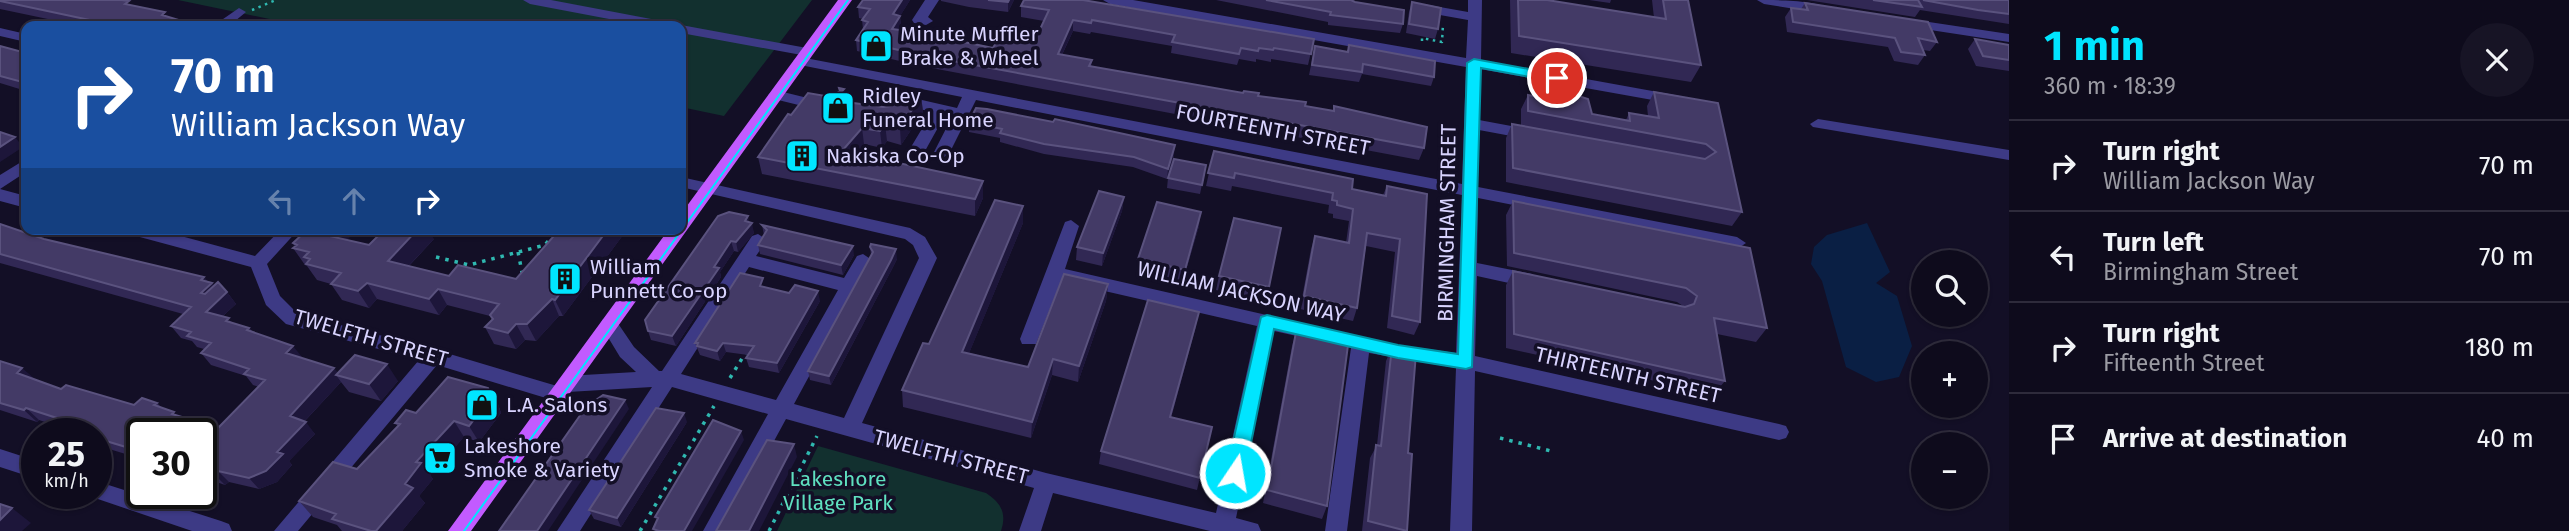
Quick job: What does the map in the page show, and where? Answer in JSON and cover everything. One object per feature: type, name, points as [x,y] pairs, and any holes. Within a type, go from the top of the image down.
[{"type":"main road","points":[[686,218],[845,0]]},
{"type":"main road","points":[[459,531],[673,235]]},
{"type":"street","points":[[530,0],[641,21]]},
{"type":"street","points":[[926,21],[919,20],[932,0]]},
{"type":"street","points":[[1110,0],[1690,102]]},
{"type":"street","points":[[1764,0],[1845,13]]},
{"type":"street","points":[[1423,8],[1444,12],[1475,8]]},
{"type":"street","name":"BIRMINGHAM STREET","points":[[1461,531],[1475,8]]},
{"type":"street","points":[[227,21],[239,12]]},
{"type":"street","points":[[1900,21],[2009,38]]},
{"type":"street","name":"FOURTEENTH STREET","points":[[686,30],[912,83],[1737,243]]},
{"type":"street","points":[[0,32],[21,37]]},
{"type":"street","points":[[889,115],[912,83]]},
{"type":"street","points":[[941,154],[971,94]]},
{"type":"street","points":[[775,95],[832,107]]},
{"type":"street","points":[[900,100],[961,114]]},
{"type":"street","points":[[919,148],[941,109]]},
{"type":"street","points":[[1472,124],[1552,139]]},
{"type":"street","points":[[1818,124],[2009,155]]},
{"type":"street","points":[[0,184],[21,168]]},
{"type":"street","points":[[686,183],[910,234],[919,241],[928,258],[849,430]]},
{"type":"street","points":[[0,195],[21,201]]},
{"type":"street","points":[[1029,339],[1071,226]]},
{"type":"street","points":[[154,235],[258,262],[285,235]]},
{"type":"street","points":[[568,531],[661,378],[758,240]]},
{"type":"street","points":[[745,260],[849,286]]},
{"type":"street","points":[[714,531],[863,260]]},
{"type":"street","name":"TWELFTH STREET","points":[[258,262],[272,300],[292,319],[562,389],[661,378],[1046,482],[1250,531]]},
{"type":"street","points":[[1469,268],[1554,286]]},
{"type":"street","name":"WILLIAM JACKSON WAY","points":[[1055,273],[1361,343],[1466,362]]},
{"type":"street","points":[[1224,524],[1267,321]]},
{"type":"street","name":"TWELFTH STREET","points":[[609,324],[627,352],[661,378]]},
{"type":"street","points":[[1336,531],[1361,343]]},
{"type":"street","points":[[285,531],[433,356]]},
{"type":"street","name":"THIRTEENTH STREET","points":[[1466,362],[1779,432]]},
{"type":"street","points":[[0,458],[21,465]]},
{"type":"street","points":[[1030,531],[1046,482]]},
{"type":"street","points":[[112,495],[221,531]]},
{"type":"path","points":[[239,12],[276,0]]},
{"type":"path","points":[[1422,46],[1422,38],[1442,42],[1444,12]]},
{"type":"path","points":[[436,257],[470,265],[545,244],[553,235]]},
{"type":"path","points":[[518,252],[524,283]]},
{"type":"path","points":[[769,531],[823,423]]},
{"type":"path","points":[[1500,438],[1551,451]]},
{"type":"green space","points":[[178,0],[812,0],[724,116],[686,108],[686,21],[279,21]]},
{"type":"green space","name":"Lakeshore Village Park","points":[[818,446],[986,493],[996,501],[1003,514],[1001,531],[777,531]]},
{"type":"water","points":[[1867,223],[1890,272],[1876,283],[1897,296],[1911,343],[1899,377],[1876,382],[1846,367],[1822,281],[1811,264],[1814,247],[1827,235]]},
{"type":"building","points":[[122,0],[129,1],[125,4],[165,12],[162,15],[182,21],[94,21],[0,1]]},
{"type":"building","points":[[863,0],[902,0],[893,14],[900,16],[892,29],[961,38],[959,41],[993,48],[1002,32],[1036,38],[1049,10],[1021,6],[1024,0],[1083,0],[1314,39],[1311,54],[1274,48],[1259,48],[1258,51],[1241,48],[1239,54],[1172,42],[1175,35],[1092,20],[1091,23],[1073,20],[1058,54],[1092,60],[1089,66],[1243,93],[1259,93],[1258,96],[1306,102],[1305,106],[1334,111],[1334,106],[1427,127],[1424,148],[920,55],[856,40],[868,22],[862,20],[870,9],[858,7]]},
{"type":"building","points":[[1266,0],[1351,0],[1404,10],[1403,24],[1330,15],[1331,12]]},
{"type":"building","points":[[1518,0],[1547,0],[1666,19],[1663,0],[1688,0],[1701,65],[1519,36]]},
{"type":"building","points":[[1873,0],[1918,0],[1922,7]]},
{"type":"building","points":[[1923,0],[2009,0],[2009,14],[1978,10]]},
{"type":"building","points":[[1412,2],[1441,8],[1438,29],[1409,24]]},
{"type":"building","points":[[1805,3],[1928,22],[1937,42],[1918,38],[1925,55],[1901,52],[1895,38],[1793,22],[1791,8],[1808,10]]},
{"type":"building","points":[[1975,39],[2009,45],[2009,60],[1983,56]]},
{"type":"building","points":[[1349,45],[1435,61],[1434,77],[1363,64],[1362,72],[1312,65],[1315,46],[1348,52]]},
{"type":"building","points":[[0,46],[21,52],[21,82],[0,76]]},
{"type":"building","points":[[839,88],[844,89],[837,96],[846,102],[883,107],[891,106],[902,91],[921,96],[900,128],[885,124],[880,131],[862,128],[842,151],[983,181],[975,199],[758,157],[788,114],[791,115],[808,93],[831,97],[840,91]]},
{"type":"building","points":[[1566,92],[1588,99],[1592,114],[1630,121],[1629,113],[1659,118],[1654,92],[1718,103],[1742,212],[1513,168],[1512,124],[1705,159],[1716,152],[1706,144],[1528,111],[1528,95],[1561,101]]},
{"type":"building","points":[[976,108],[1053,122],[1055,119],[1175,145],[1168,169],[1134,157],[1044,144],[1000,133],[1002,129],[969,122]]},
{"type":"building","points":[[0,132],[15,137],[0,147]]},
{"type":"building","points":[[1214,151],[1353,179],[1352,189],[1386,196],[1387,186],[1427,194],[1420,322],[1392,316],[1400,239],[1367,233],[1357,308],[1304,296],[1315,236],[1349,243],[1353,209],[1337,205],[1337,201],[1332,200],[1333,193],[1235,173],[1234,178],[1208,173]]},
{"type":"building","points":[[1174,159],[1206,165],[1202,185],[1168,178]]},
{"type":"building","points":[[1099,191],[1124,197],[1103,253],[1077,247]]},
{"type":"building","points":[[995,200],[1023,206],[962,352],[1028,367],[1064,274],[1108,284],[1079,366],[1053,359],[1032,422],[902,390],[923,343],[929,344]]},
{"type":"building","points":[[1513,201],[1750,248],[1767,328],[1714,318],[1725,381],[1514,334],[1513,271],[1685,307],[1694,304],[1697,296],[1686,288],[1514,253]]},
{"type":"building","points":[[1157,202],[1201,212],[1185,270],[1138,259]]},
{"type":"building","points":[[729,212],[748,216],[745,221],[752,223],[736,242],[731,241],[714,267],[719,268],[672,336],[648,331],[645,320],[718,216]]},
{"type":"building","points":[[1234,218],[1281,228],[1269,287],[1219,276]]},
{"type":"building","points":[[0,224],[21,231],[21,235],[32,235],[204,277],[201,280],[212,283],[201,293],[205,294],[218,282],[227,292],[206,312],[229,318],[226,321],[293,346],[286,353],[334,368],[290,416],[306,422],[277,452],[283,454],[266,471],[249,478],[217,472],[217,428],[265,380],[244,374],[249,369],[201,353],[211,343],[187,336],[191,332],[171,326],[191,307],[0,254]]},
{"type":"building","points":[[762,225],[853,246],[841,265],[758,245],[767,230]]},
{"type":"building","points":[[302,235],[325,235],[369,245],[379,235],[412,235],[388,261],[449,276],[458,265],[516,279],[555,235],[604,235],[555,300],[552,299],[527,324],[516,324],[508,333],[485,327],[493,319],[490,315],[499,304],[438,289],[429,299],[367,283],[358,291],[331,284],[341,273],[306,264],[310,259],[304,257],[309,252],[293,248],[297,245],[293,243]]},
{"type":"building","points":[[871,244],[896,249],[829,376],[808,371],[873,252]]},
{"type":"building","points":[[740,273],[763,278],[760,286],[789,293],[795,285],[818,291],[777,363],[746,358],[754,346],[723,343],[717,351],[697,346],[698,343],[695,343]]},
{"type":"building","points":[[1148,300],[1199,312],[1170,417],[1212,427],[1200,478],[1101,451]]},
{"type":"building","points":[[1296,332],[1348,345],[1327,506],[1267,490]]},
{"type":"building","points":[[1392,347],[1416,353],[1408,453],[1412,454],[1407,531],[1368,521],[1376,445],[1381,446]]},
{"type":"building","points":[[355,355],[387,364],[369,384],[336,375]]},
{"type":"building","points":[[0,361],[22,368],[17,373],[61,389],[66,385],[134,405],[142,398],[174,412],[172,414],[185,418],[126,418],[126,447],[112,443],[112,418],[57,418],[0,403]]},
{"type":"building","points":[[448,377],[488,388],[491,397],[469,426],[454,421],[416,462],[421,463],[405,484],[413,488],[376,531],[332,519],[336,514],[299,501],[333,462],[357,469],[400,424],[395,423],[406,410],[416,413]]},
{"type":"building","points":[[603,395],[625,400],[537,531],[499,531],[586,407]]},
{"type":"building","points":[[656,408],[684,413],[617,518],[589,510]]},
{"type":"building","points":[[713,420],[741,431],[684,531],[653,529],[658,518],[655,517]]},
{"type":"building","points":[[767,440],[794,444],[749,531],[716,531]]},
{"type":"building","points":[[0,504],[12,508],[0,520]]},
{"type":"tram line","points":[[686,224],[848,0]]},
{"type":"tram line","points":[[464,531],[678,235]]},
{"type":"place","name":"Minute Muffler Brake & Wheel","points":[[876,46]]},
{"type":"place","name":"Ridley Funeral Home","points":[[838,108]]},
{"type":"place","name":"Nakiska Co-Op","points":[[802,156]]},
{"type":"place","name":"William Punnett Co-op","points":[[565,279]]},
{"type":"place","name":"L.A. Salons","points":[[482,405]]},
{"type":"place","name":"Lakeshore Smoke & Variety","points":[[440,458]]},
{"type":"route","points":[[1235,473],[1267,321],[1398,352],[1466,362],[1474,63],[1557,78]]}]
